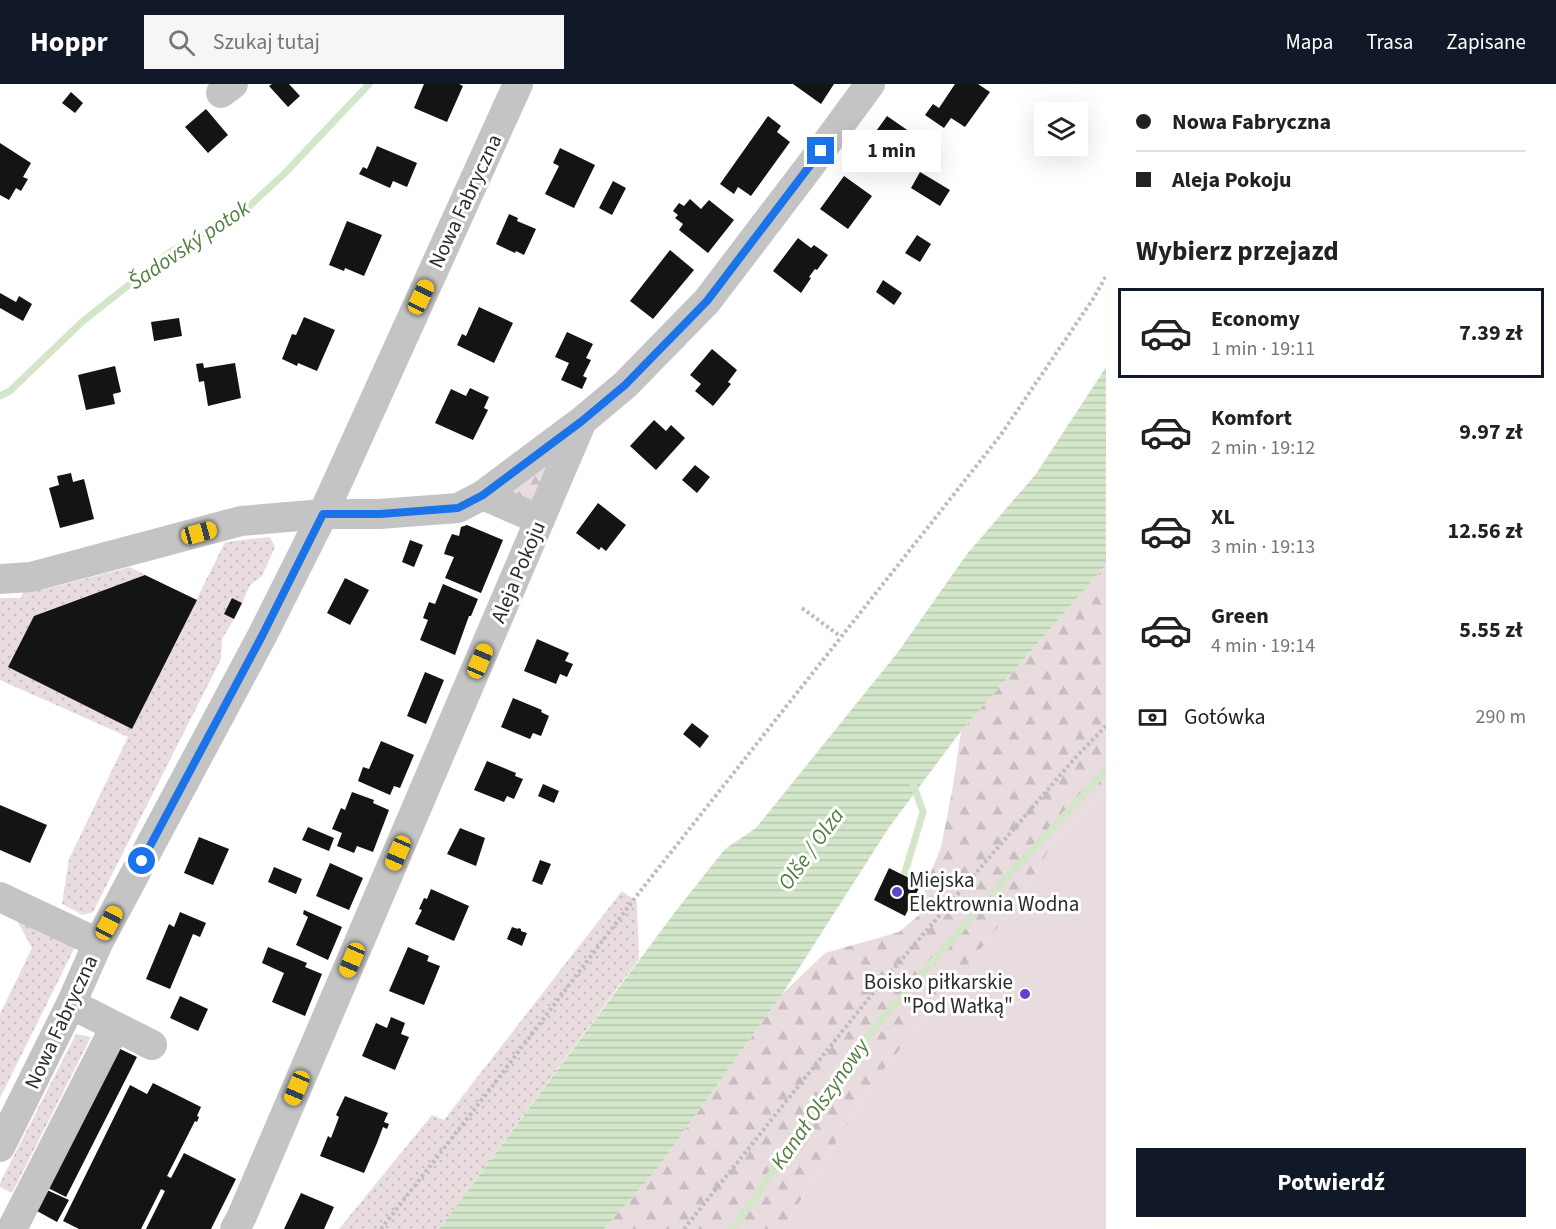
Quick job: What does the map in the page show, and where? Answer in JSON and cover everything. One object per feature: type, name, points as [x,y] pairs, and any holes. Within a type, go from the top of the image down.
[{"type":"street","name":"Nowa Fabryczna","points":[[0,1147],[71,1004],[98,943],[262,636],[323,514],[518,84]]},
{"type":"street","name":"Aleja Pokoju","points":[[235,1229],[582,421],[625,385],[707,301],[870,84]]},
{"type":"street","points":[[0,579],[31,577],[241,522],[323,514],[380,514],[458,508],[483,495],[582,421]]},
{"type":"street","points":[[483,495],[540,520]]},
{"type":"street","points":[[0,897],[98,943]]},
{"type":"street","points":[[71,1004],[152,1045]]},
{"type":"street","points":[[16,1216],[115,1027]]},
{"type":"path","points":[[381,1229],[638,894],[1000,436],[1093,299],[1106,276]]},
{"type":"path","points":[[802,608],[840,636]]},
{"type":"path","points":[[684,1229],[877,988],[1075,758],[1106,726]]},
{"type":"green space","points":[[550,454],[535,507],[502,492]]},
{"type":"green space","points":[[270,537],[275,547],[262,576],[250,585],[242,603],[232,598],[234,619],[222,639],[221,659],[93,912],[83,915],[62,904],[69,859],[128,737],[0,680],[0,598],[21,598],[25,588],[42,590],[130,567],[145,575],[34,616],[8,667],[132,729],[225,542]]},
{"type":"green space","points":[[1106,565],[1106,794],[1096,801],[1049,850],[1017,904],[873,1083],[783,1229],[604,1229],[657,1169],[783,993],[825,953],[899,932],[919,915],[927,882],[941,847],[961,731]]},
{"type":"green space","name":"Boisko piłkarskie \"Pod Wałką\"","points":[[1106,794],[1106,1229],[783,1229],[873,1083],[1017,904],[1049,850],[1096,801]]},
{"type":"green space","points":[[622,891],[637,902],[639,959],[439,1229],[339,1229],[432,1115],[444,1120]]},
{"type":"green space","points":[[15,917],[75,947],[0,1098],[0,1014],[32,948]]},
{"type":"green space","points":[[76,1034],[91,1037],[12,1193],[0,1187],[0,1183]]},
{"type":"water","name":"Olše / Olza","points":[[1106,367],[1106,565],[961,731],[890,826],[783,993],[657,1169],[604,1229],[439,1229],[675,912],[725,849],[756,828],[898,652],[967,554],[1036,474]]},
{"type":"building","points":[[289,84],[300,96],[288,107],[269,86]]},
{"type":"building","points":[[424,84],[463,86],[447,122],[414,108]]},
{"type":"building","points":[[793,84],[834,84],[821,104]]},
{"type":"building","points":[[955,84],[978,84],[990,92],[965,127],[951,118],[944,128],[925,115],[933,104],[939,108]]},
{"type":"building","points":[[71,92],[83,103],[75,113],[62,103]]},
{"type":"building","points":[[206,109],[228,135],[208,153],[185,127]]},
{"type":"building","points":[[768,116],[781,126],[777,132],[790,142],[751,196],[738,187],[734,194],[720,184]]},
{"type":"building","points":[[887,116],[913,134],[911,136],[918,141],[906,159],[899,154],[894,160],[869,141]]},
{"type":"building","points":[[0,143],[31,163],[23,177],[28,179],[21,191],[16,188],[9,200],[0,195]]},
{"type":"building","points":[[377,146],[417,163],[407,187],[393,181],[390,188],[359,174],[363,167],[367,169]]},
{"type":"building","points":[[560,148],[595,165],[574,208],[545,194],[559,166],[553,163]]},
{"type":"building","points":[[920,172],[950,190],[940,206],[911,188]]},
{"type":"building","points":[[844,176],[872,196],[848,229],[820,209]]},
{"type":"building","points":[[613,181],[626,188],[612,215],[599,208]]},
{"type":"building","points":[[690,199],[701,209],[709,200],[734,220],[708,253],[679,230],[683,224],[675,218],[678,215],[673,211],[679,203],[684,206]]},
{"type":"building","points":[[509,214],[518,218],[517,221],[536,229],[524,255],[496,244]]},
{"type":"building","points":[[347,221],[382,235],[364,276],[345,268],[344,271],[329,265]]},
{"type":"building","points":[[917,235],[931,244],[920,262],[905,253]]},
{"type":"building","points":[[798,238],[811,248],[814,245],[828,255],[809,277],[811,278],[801,293],[773,271]]},
{"type":"building","points":[[670,250],[694,270],[653,319],[630,301]]},
{"type":"building","points":[[883,280],[902,293],[894,305],[876,292]]},
{"type":"building","points":[[0,293],[16,302],[19,296],[32,304],[23,321],[0,308]]},
{"type":"building","points":[[479,307],[513,323],[494,363],[457,345],[462,334],[466,336]]},
{"type":"building","points":[[304,317],[335,330],[317,371],[282,359],[292,334],[296,335]]},
{"type":"building","points":[[179,318],[182,336],[154,341],[151,322]]},
{"type":"building","points":[[567,332],[593,344],[586,358],[591,360],[583,376],[587,378],[582,389],[561,380],[569,363],[555,357]]},
{"type":"building","points":[[712,349],[737,370],[728,382],[731,384],[713,406],[695,391],[701,384],[690,375]]},
{"type":"building","points":[[203,363],[204,368],[235,363],[241,398],[208,406],[204,381],[199,382],[196,364]]},
{"type":"building","points":[[115,366],[121,392],[113,394],[115,404],[86,410],[78,375]]},
{"type":"building","points":[[470,388],[489,397],[484,408],[488,410],[473,440],[435,423],[451,389],[466,396]]},
{"type":"building","points":[[654,420],[666,431],[671,425],[685,438],[656,470],[630,446]]},
{"type":"building","points":[[695,465],[710,477],[697,493],[682,480]]},
{"type":"building","points":[[71,473],[73,482],[84,479],[94,519],[60,528],[49,488],[59,485],[57,476]]},
{"type":"building","points":[[598,503],[626,525],[606,551],[601,547],[599,550],[576,533]]},
{"type":"building","points":[[467,525],[503,540],[481,593],[445,578],[454,557],[444,554],[447,545],[452,534],[459,536],[461,527]]},
{"type":"building","points":[[410,540],[423,545],[414,567],[402,562]]},
{"type":"building","points":[[145,575],[197,600],[132,729],[8,667],[34,616]]},
{"type":"building","points":[[345,578],[369,590],[350,625],[327,613]]},
{"type":"building","points":[[443,584],[478,599],[469,616],[455,655],[420,640],[428,620],[423,618],[429,602],[435,604]]},
{"type":"building","points":[[232,598],[242,603],[234,619],[224,614]]},
{"type":"building","points":[[537,639],[569,653],[565,661],[573,664],[567,677],[560,674],[556,684],[524,671]]},
{"type":"building","points":[[425,672],[444,680],[426,724],[407,716]]},
{"type":"building","points":[[513,698],[542,710],[541,712],[549,716],[541,736],[533,733],[530,739],[501,727]]},
{"type":"building","points":[[692,723],[709,736],[700,748],[683,734]]},
{"type":"building","points":[[381,741],[414,755],[400,788],[394,786],[390,795],[358,781],[363,767],[369,769]]},
{"type":"building","points":[[487,761],[516,773],[515,776],[523,779],[514,799],[507,796],[504,802],[474,790]]},
{"type":"building","points":[[543,784],[559,791],[554,803],[538,796]]},
{"type":"building","points":[[352,792],[374,800],[373,803],[389,810],[373,852],[357,846],[354,853],[337,846],[342,833],[332,829],[341,808],[345,810]]},
{"type":"building","points":[[0,805],[47,825],[30,863],[0,850]]},
{"type":"building","points":[[308,827],[334,838],[329,851],[302,840]]},
{"type":"building","points":[[460,828],[485,838],[476,866],[447,854]]},
{"type":"building","points":[[199,837],[229,849],[213,885],[184,873]]},
{"type":"building","points":[[540,860],[551,864],[542,885],[532,881]]},
{"type":"building","points":[[330,863],[363,878],[349,910],[316,896]]},
{"type":"building","points":[[274,867],[302,879],[296,894],[268,882]]},
{"type":"building","name":"Miejska Elektrownia Wodna","points":[[889,868],[921,884],[905,916],[874,900]]},
{"type":"building","points":[[431,889],[469,906],[454,941],[415,924],[422,910],[419,909],[424,898],[427,899]]},
{"type":"building","points":[[304,910],[342,927],[328,960],[296,945],[308,917],[303,914]]},
{"type":"building","points":[[180,912],[206,923],[200,937],[193,934],[170,989],[146,979],[169,924],[174,927]]},
{"type":"building","points":[[512,927],[527,933],[522,946],[507,939]]},
{"type":"building","points":[[268,947],[307,963],[305,967],[322,974],[305,1016],[272,1002],[284,973],[262,963]]},
{"type":"building","points":[[408,947],[429,956],[427,961],[440,966],[424,1005],[389,991]]},
{"type":"building","points":[[180,996],[208,1009],[198,1031],[170,1018]]},
{"type":"building","points":[[391,1017],[405,1023],[401,1034],[409,1037],[395,1070],[362,1056],[376,1023],[387,1028]]},
{"type":"building","points":[[114,1046],[137,1057],[66,1197],[44,1186]]},
{"type":"building","points":[[153,1083],[201,1107],[197,1122],[195,1121],[167,1176],[171,1178],[184,1153],[236,1179],[211,1229],[146,1229],[165,1191],[161,1189],[141,1229],[79,1229],[63,1221],[130,1085],[147,1094]]},
{"type":"building","points":[[345,1096],[388,1113],[384,1122],[389,1124],[387,1129],[383,1127],[364,1173],[320,1156],[328,1136],[331,1138],[339,1117],[336,1115]]},
{"type":"building","points":[[47,1190],[69,1200],[57,1222],[37,1211]]},
{"type":"building","points":[[301,1193],[334,1207],[324,1229],[284,1229]]},
{"type":"waterway","name":"Šadovský potok","points":[[0,396],[10,391],[83,321],[172,251],[243,212],[286,172],[369,84]]},
{"type":"waterway","name":"Kanał Olszynowy","points":[[732,1229],[870,1033],[991,895],[1106,770]]},
{"type":"waterway","points":[[902,882],[923,812],[913,784]]},
{"type":"place","name":"Miejska Elektrownia Wodna","points":[[897,892]]},
{"type":"place","name":"Boisko piłkarskie \"Pod Wałką\"","points":[[1025,994]]},
{"type":"route","points":[[142,861],[262,636],[323,514],[380,514],[458,508],[483,495],[582,421],[625,385],[707,301],[821,151]]}]
